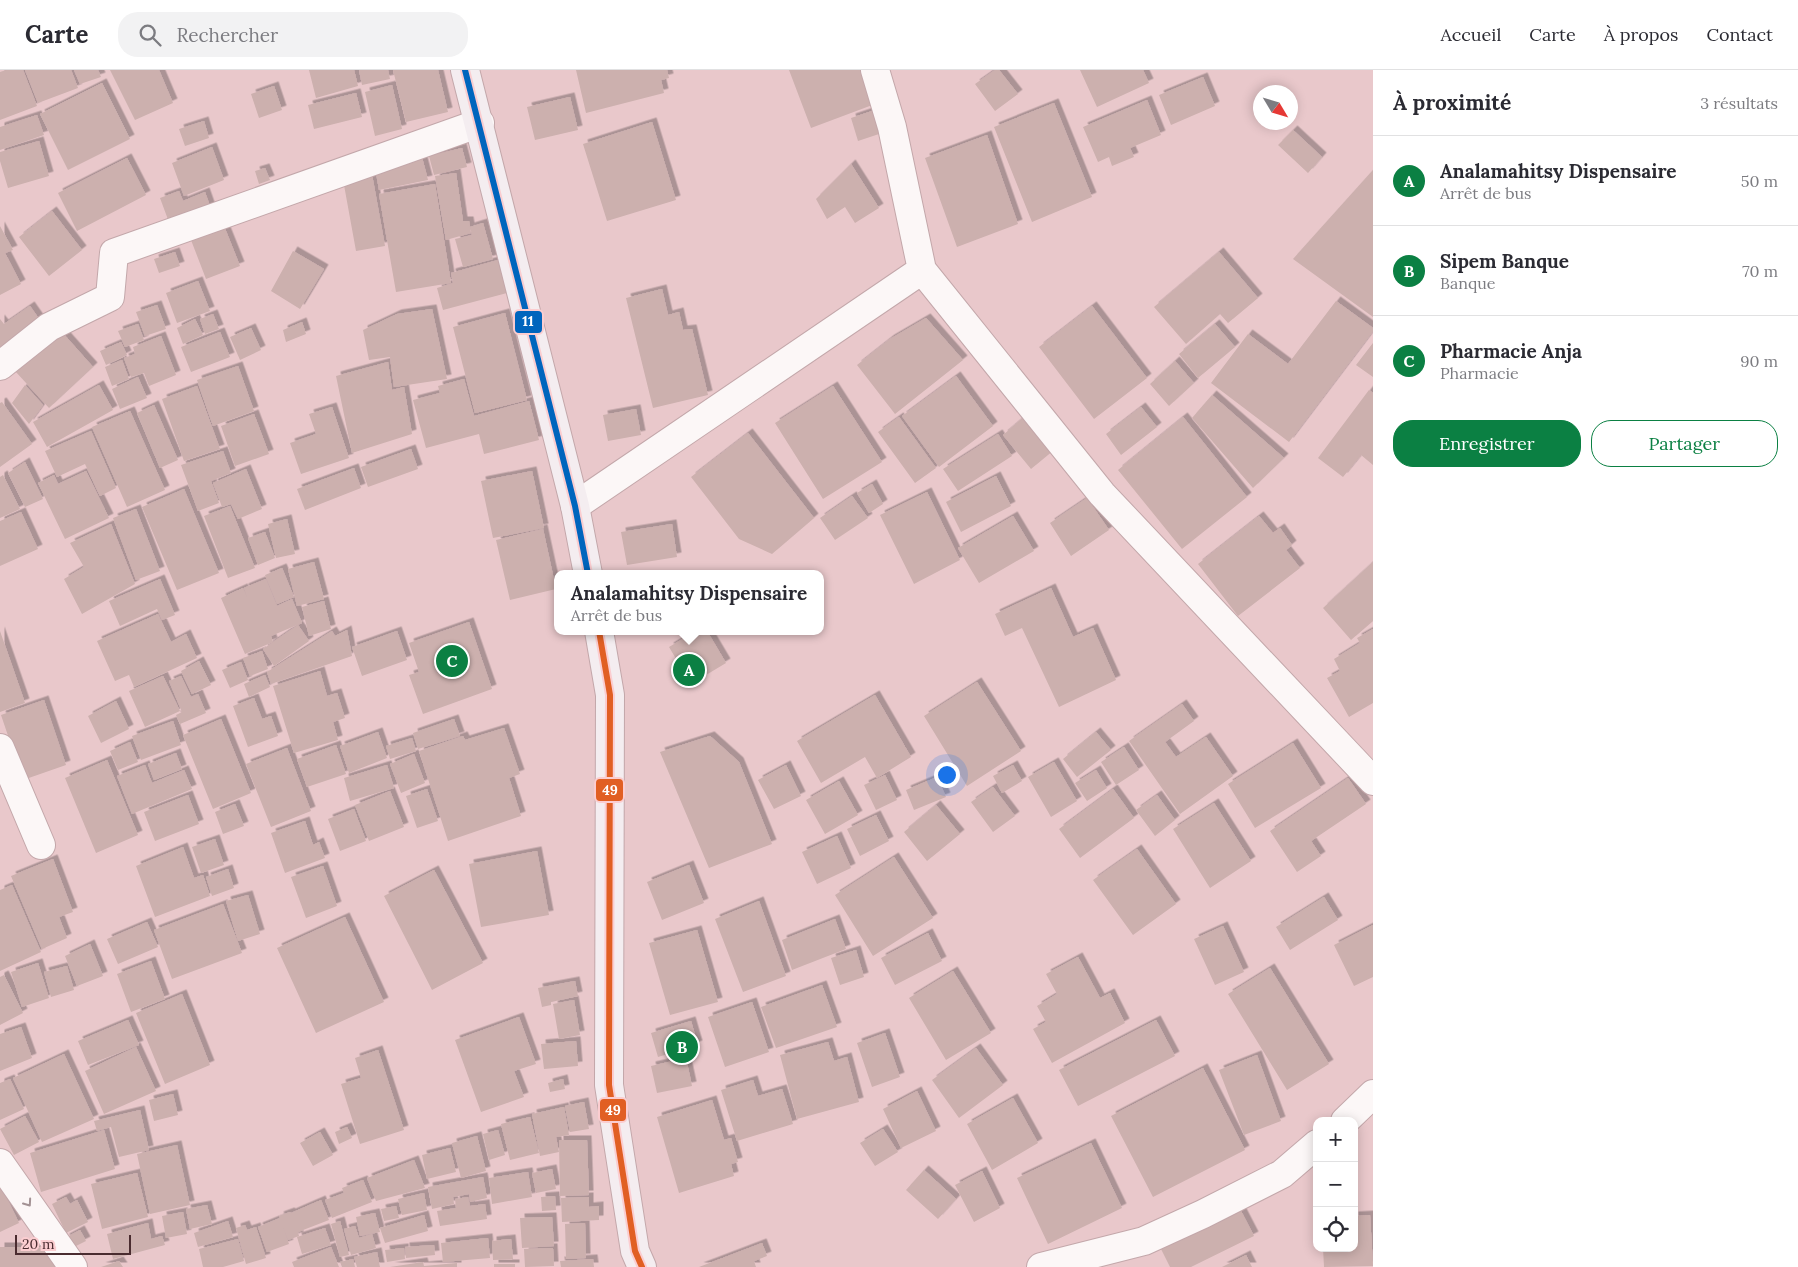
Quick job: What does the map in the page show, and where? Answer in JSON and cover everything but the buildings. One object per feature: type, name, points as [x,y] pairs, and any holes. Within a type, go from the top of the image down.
[{"type":"main road","points":[[465,70],[480,123],[575,506],[587,570]]},
{"type":"main road","points":[[599,635],[610,695],[608,1085],[636,1262]]},
{"type":"street","points":[[875,70],[892,127],[922,270],[1102,494],[1373,781]]},
{"type":"street","points":[[0,366],[49,327],[110,297],[114,253],[480,123]]},
{"type":"street","points":[[575,506],[922,270]]},
{"type":"street","points":[[0,748],[41,845]]},
{"type":"street","points":[[1349,1117],[1373,1094]]},
{"type":"street","points":[[1041,1267],[1144,1241],[1282,1174],[1313,1147]]},
{"type":"street","points":[[0,1163],[72,1267]]},
{"type":"transit line","name":"11","points":[[465,70],[575,506],[587,570]]},
{"type":"transit line","name":"49","points":[[600,635],[610,695],[609,1085],[635,1251],[642,1267]]},
{"type":"place","name":"Pharmacie Anja","points":[[452,661]]},
{"type":"place","name":"Analamahitsy Dispensaire","points":[[689,670]]},
{"type":"place","name":"Sipem Banque","points":[[682,1047]]}]
